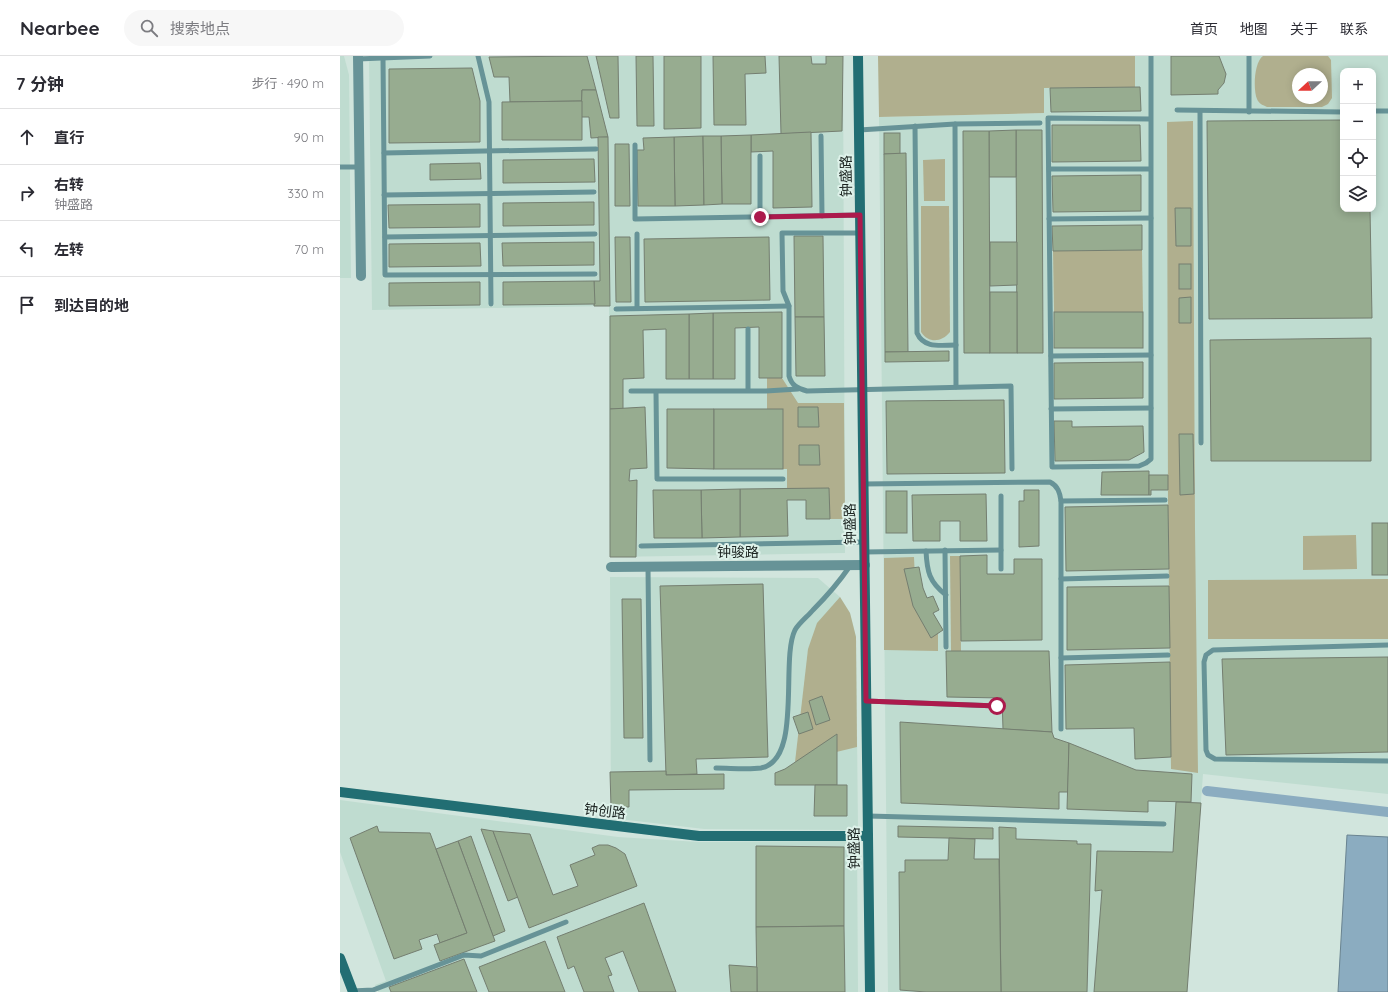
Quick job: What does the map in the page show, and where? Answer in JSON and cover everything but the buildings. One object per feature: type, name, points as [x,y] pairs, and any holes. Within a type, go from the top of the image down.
[{"type":"street","name":"钟盛路","points":[[858,56],[870,992]]},
{"type":"street","points":[[358,58],[361,276]]},
{"type":"street","name":"钟骏路","points":[[611,567],[864,566]]},
{"type":"street","name":"钟创路","points":[[340,792],[699,836],[868,836]]},
{"type":"street","points":[[340,958],[353,992]]},
{"type":"lane","points":[[358,58],[430,56]]},
{"type":"lane","points":[[478,56],[489,102],[492,304]]},
{"type":"lane","points":[[1150,119],[1048,118],[1052,467],[1139,466],[1151,459],[1151,56]]},
{"type":"lane","points":[[1249,56],[1249,112]]},
{"type":"lane","points":[[383,58],[385,275],[595,274]]},
{"type":"lane","points":[[1177,110],[1340,112]]},
{"type":"lane","points":[[1200,111],[1201,443]]},
{"type":"lane","points":[[1376,112],[1388,111]]},
{"type":"lane","points":[[859,130],[955,124],[1040,123]]},
{"type":"lane","points":[[955,124],[956,387]]},
{"type":"lane","points":[[915,126],[917,333],[925,344],[956,345]]},
{"type":"lane","points":[[821,136],[822,216]]},
{"type":"lane","points":[[635,145],[635,219],[860,215]]},
{"type":"lane","points":[[384,153],[596,149]]},
{"type":"lane","points":[[760,156],[760,217]]},
{"type":"lane","points":[[340,167],[359,167]]},
{"type":"lane","points":[[1049,169],[1150,169]]},
{"type":"lane","points":[[384,195],[594,192]]},
{"type":"lane","points":[[1049,220],[1150,218]]},
{"type":"lane","points":[[798,389],[792,383],[789,376],[789,306],[783,291],[782,233],[860,233]]},
{"type":"lane","points":[[385,237],[595,234]]},
{"type":"lane","points":[[637,234],[637,308]]},
{"type":"lane","points":[[616,308],[789,306]]},
{"type":"lane","points":[[748,329],[748,390]]},
{"type":"lane","points":[[1051,356],[1151,355]]},
{"type":"lane","points":[[631,391],[656,392],[798,389],[807,391],[1011,386],[1012,469]]},
{"type":"lane","points":[[656,392],[657,479],[784,479]]},
{"type":"lane","points":[[1051,409],[1151,408]]},
{"type":"lane","points":[[864,484],[1050,482],[1058,489],[1061,501],[1061,729]]},
{"type":"lane","points":[[1001,496],[1001,569]]},
{"type":"lane","points":[[1061,501],[1165,500]]},
{"type":"lane","points":[[641,546],[864,547],[926,551],[1001,550]]},
{"type":"lane","points":[[945,550],[946,647]]},
{"type":"lane","points":[[926,551],[930,578],[936,588],[946,595]]},
{"type":"lane","points":[[716,768],[762,768],[773,762],[782,750],[787,731],[789,652],[795,630],[838,584],[850,566]]},
{"type":"lane","points":[[648,567],[650,760]]},
{"type":"lane","points":[[1061,579],[1167,576]]},
{"type":"lane","points":[[1388,645],[1213,650],[1206,655],[1204,662],[1206,750],[1208,755],[1215,759],[1388,761]]},
{"type":"lane","points":[[1061,658],[1168,655]]},
{"type":"lane","points":[[866,701],[997,706]]},
{"type":"lane","points":[[868,816],[1164,824]]},
{"type":"lane","points":[[353,992],[373,990],[464,955],[481,956],[566,922]]},
{"type":"shaded area","points":[[340,56],[344,56],[349,75],[351,278],[340,278]]},
{"type":"shaded area","points":[[369,56],[843,56],[845,553],[610,557],[609,306],[372,310]]},
{"type":"shaded area","points":[[878,56],[1135,56],[1135,87],[1044,88],[1044,113],[879,117]]},
{"type":"shaded area","points":[[1044,56],[1388,56],[1388,794],[1203,774],[1187,992],[888,992],[879,117],[1044,113]]},
{"type":"shaded area","points":[[1263,56],[1328,56],[1331,60],[1332,98],[1328,104],[1322,107],[1267,107],[1259,102],[1256,95],[1255,76],[1258,64]]},
{"type":"shaded area","points":[[1193,121],[1198,773],[1171,769],[1168,505],[1167,122]]},
{"type":"shaded area","points":[[945,159],[945,201],[924,201],[923,160]]},
{"type":"shaded area","points":[[921,206],[949,206],[950,332],[939,340],[932,340],[924,336],[921,332]]},
{"type":"shaded area","points":[[1142,250],[1143,312],[1054,312],[1053,251]]},
{"type":"shaded area","points":[[767,378],[782,378],[798,403],[844,403],[845,519],[806,519],[806,500],[787,500],[787,469],[783,469],[782,409],[767,409]]},
{"type":"shaded area","points":[[1356,535],[1357,569],[1303,570],[1303,536]]},
{"type":"shaded area","points":[[950,556],[960,556],[961,651],[951,651]]},
{"type":"shaded area","points":[[914,557],[915,579],[938,630],[938,651],[884,650],[884,558]]},
{"type":"shaded area","points":[[610,577],[818,578],[840,597],[850,613],[856,637],[858,830],[704,829],[611,818]]},
{"type":"shaded area","points":[[1388,579],[1388,639],[1208,639],[1208,580]]},
{"type":"shaded area","points":[[840,597],[850,613],[856,637],[857,747],[795,762],[808,649],[817,623]]},
{"type":"shaded area","points":[[340,800],[618,837],[699,842],[857,841],[858,992],[378,992],[375,985],[386,981],[340,852]]},
{"type":"water","points":[[1347,835],[1388,837],[1388,992],[1338,992]]},
{"type":"waterway","points":[[1207,791],[1388,812]]},
{"type":"route","points":[[760,217],[860,215],[866,701],[997,706]]}]
